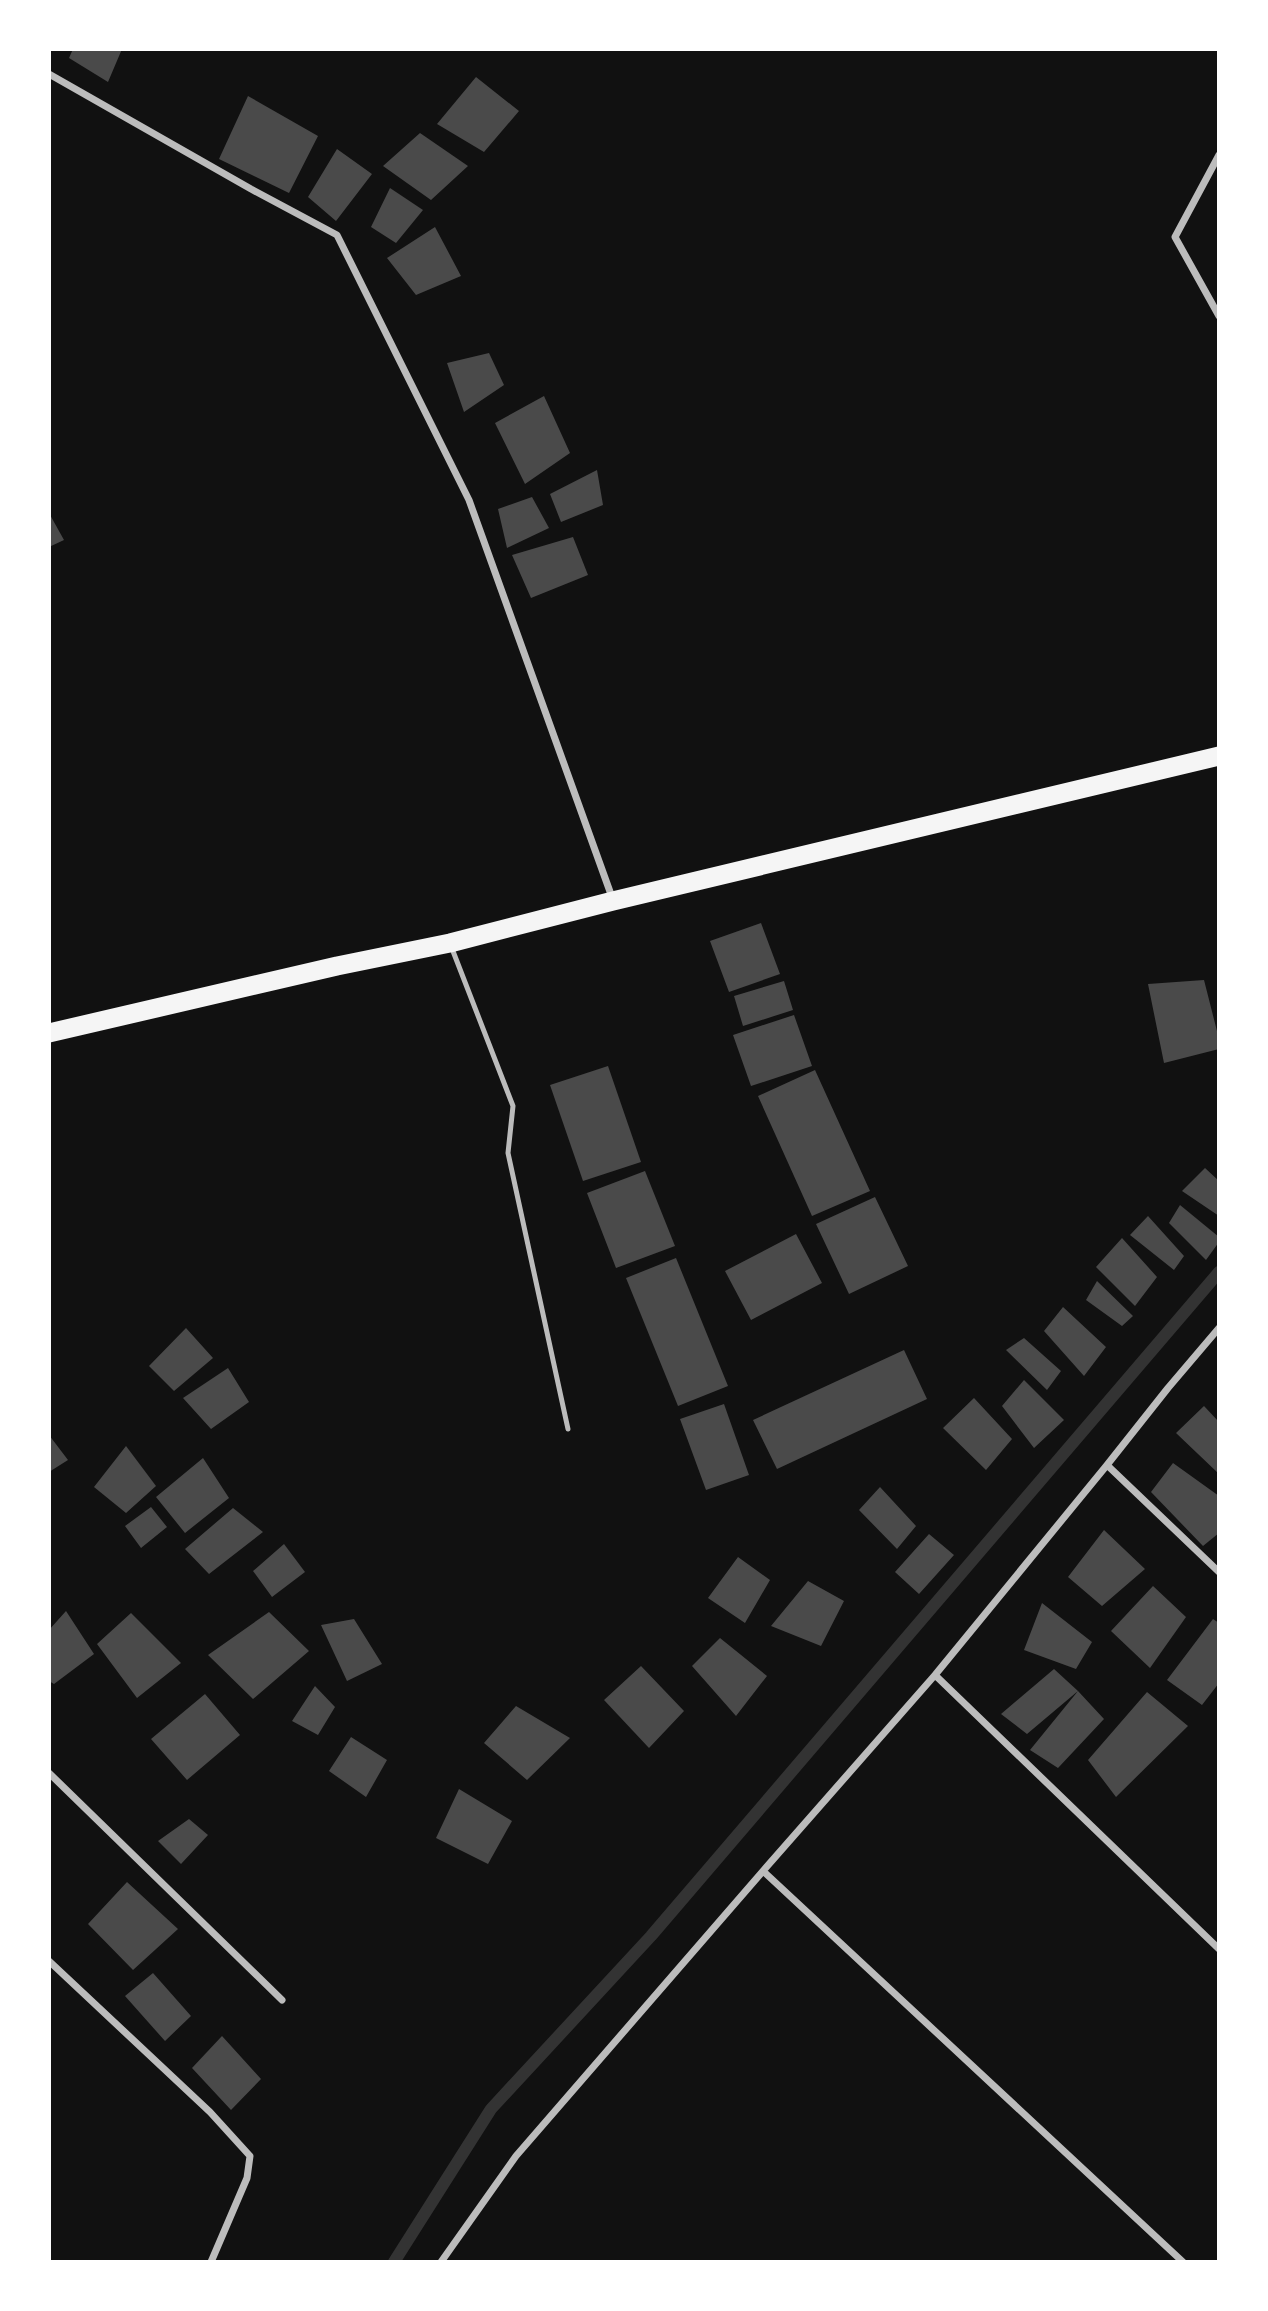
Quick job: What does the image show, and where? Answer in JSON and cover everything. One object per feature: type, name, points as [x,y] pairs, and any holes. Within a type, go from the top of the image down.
[{"type":"highway","points":[[49,1033],[450,943],[613,901],[1219,756]]},
{"type":"street","points":[[49,74],[337,235],[469,500],[613,901]]},
{"type":"street","points":[[1219,155],[1175,237],[1219,316]]},
{"type":"street","points":[[441,2262],[516,2156],[935,1675],[1219,1328]]},
{"type":"street","points":[[1107,1465],[1219,1572]]},
{"type":"street","points":[[935,1675],[1219,1949]]},
{"type":"street","points":[[49,1773],[282,2000]]},
{"type":"street","points":[[763,1871],[1183,2262]]},
{"type":"street","points":[[49,1961],[210,2112],[250,2156],[247,2178],[211,2262]]},
{"type":"lane","points":[[450,943],[513,1106],[508,1153],[568,1429]]},
{"type":"building","points":[[73,49],[122,49],[108,82],[69,58]]},
{"type":"building","points":[[476,77],[519,111],[484,152],[437,124]]},
{"type":"building","points":[[248,96],[318,136],[289,193],[219,159]]},
{"type":"building","points":[[420,133],[468,166],[431,200],[383,166]]},
{"type":"building","points":[[337,149],[372,174],[336,221],[308,197]]},
{"type":"building","points":[[390,188],[423,210],[396,243],[371,227]]},
{"type":"building","points":[[435,227],[461,276],[416,295],[387,258]]},
{"type":"building","points":[[489,353],[504,385],[464,412],[447,363]]},
{"type":"building","points":[[544,396],[570,453],[525,484],[495,423]]},
{"type":"building","points":[[597,470],[603,505],[561,522],[550,494]]},
{"type":"building","points":[[532,497],[549,528],[507,548],[498,509]]},
{"type":"building","points":[[49,513],[64,540],[49,547]]},
{"type":"building","points":[[573,537],[588,575],[531,598],[512,555]]},
{"type":"building","points":[[761,923],[780,974],[729,992],[710,941]]},
{"type":"building","points":[[1204,980],[1219,1039],[1219,1049],[1164,1063],[1148,984]]},
{"type":"building","points":[[784,981],[793,1010],[743,1026],[734,996]]},
{"type":"building","points":[[794,1015],[812,1066],[751,1086],[733,1035]]},
{"type":"building","points":[[608,1066],[641,1162],[583,1181],[550,1085]]},
{"type":"building","points":[[815,1070],[870,1191],[812,1216],[758,1096]]},
{"type":"building","points":[[1205,1168],[1219,1181],[1219,1216],[1182,1191]]},
{"type":"building","points":[[645,1171],[675,1246],[616,1268],[587,1193]]},
{"type":"building","points":[[875,1197],[908,1266],[849,1294],[816,1224]]},
{"type":"building","points":[[1180,1205],[1219,1237],[1219,1242],[1206,1260],[1169,1223]]},
{"type":"building","points":[[1148,1216],[1184,1256],[1174,1270],[1130,1235]]},
{"type":"building","points":[[796,1234],[822,1283],[751,1320],[725,1271]]},
{"type":"building","points":[[1122,1238],[1157,1277],[1135,1306],[1096,1267]]},
{"type":"building","points":[[676,1258],[728,1386],[678,1406],[626,1278]]},
{"type":"building","points":[[1097,1281],[1133,1316],[1122,1326],[1086,1300]]},
{"type":"building","points":[[1063,1307],[1106,1347],[1084,1376],[1044,1331]]},
{"type":"building","points":[[186,1328],[213,1358],[174,1391],[149,1366]]},
{"type":"building","points":[[1024,1338],[1061,1371],[1047,1390],[1006,1350]]},
{"type":"building","points":[[904,1350],[927,1399],[777,1469],[753,1420]]},
{"type":"building","points":[[228,1368],[249,1402],[211,1429],[183,1398]]},
{"type":"building","points":[[1024,1380],[1064,1420],[1034,1448],[1002,1406]]},
{"type":"building","points":[[974,1398],[1012,1439],[986,1470],[943,1428]]},
{"type":"building","points":[[724,1404],[749,1475],[706,1490],[680,1419]]},
{"type":"building","points":[[1204,1406],[1219,1422],[1219,1474],[1176,1433]]},
{"type":"building","points":[[49,1435],[68,1460],[49,1472]]},
{"type":"building","points":[[126,1446],[156,1486],[126,1513],[94,1487]]},
{"type":"building","points":[[203,1458],[229,1498],[185,1533],[156,1497]]},
{"type":"building","points":[[1173,1463],[1219,1496],[1219,1533],[1203,1546],[1151,1492]]},
{"type":"building","points":[[880,1487],[916,1526],[897,1549],[859,1510]]},
{"type":"building","points":[[151,1507],[167,1527],[141,1548],[125,1526]]},
{"type":"building","points":[[233,1508],[263,1532],[209,1574],[185,1549]]},
{"type":"building","points":[[1104,1530],[1145,1569],[1102,1606],[1068,1577]]},
{"type":"building","points":[[929,1534],[954,1555],[919,1594],[895,1572]]},
{"type":"building","points":[[284,1544],[305,1572],[272,1597],[253,1571]]},
{"type":"building","points":[[738,1557],[770,1580],[745,1623],[708,1598]]},
{"type":"building","points":[[808,1581],[844,1601],[821,1646],[771,1626]]},
{"type":"building","points":[[1153,1586],[1186,1617],[1150,1668],[1111,1631]]},
{"type":"building","points":[[1042,1603],[1092,1642],[1076,1669],[1024,1650]]},
{"type":"building","points":[[66,1611],[94,1654],[54,1684],[49,1681],[49,1630]]},
{"type":"building","points":[[269,1612],[309,1651],[253,1699],[208,1655]]},
{"type":"building","points":[[131,1613],[181,1663],[137,1698],[97,1644]]},
{"type":"building","points":[[354,1619],[382,1664],[347,1681],[321,1625]]},
{"type":"building","points":[[1213,1619],[1219,1623],[1219,1683],[1202,1705],[1167,1680]]},
{"type":"building","points":[[720,1638],[767,1676],[736,1716],[692,1666]]},
{"type":"building","points":[[641,1666],[684,1711],[649,1748],[604,1700]]},
{"type":"building","points":[[1054,1669],[1078,1691],[1027,1734],[1001,1714]]},
{"type":"building","points":[[315,1686],[335,1707],[318,1735],[292,1721]]},
{"type":"building","points":[[1078,1691],[1104,1719],[1058,1768],[1030,1750]]},
{"type":"building","points":[[1147,1692],[1188,1726],[1116,1797],[1088,1760]]},
{"type":"building","points":[[205,1694],[240,1735],[187,1780],[151,1739]]},
{"type":"building","points":[[516,1706],[570,1738],[527,1780],[484,1743]]},
{"type":"building","points":[[351,1737],[387,1760],[366,1797],[329,1771]]},
{"type":"building","points":[[459,1789],[512,1821],[488,1864],[436,1838]]},
{"type":"building","points":[[189,1819],[208,1835],[181,1864],[158,1841]]},
{"type":"building","points":[[127,1882],[178,1929],[133,1970],[88,1924]]},
{"type":"building","points":[[153,1973],[191,2016],[165,2041],[125,1996]]},
{"type":"building","points":[[222,2036],[261,2079],[231,2110],[192,2068]]},
{"type":"waterway","points":[[394,2262],[491,2109],[651,1936],[1219,1272]]}]
